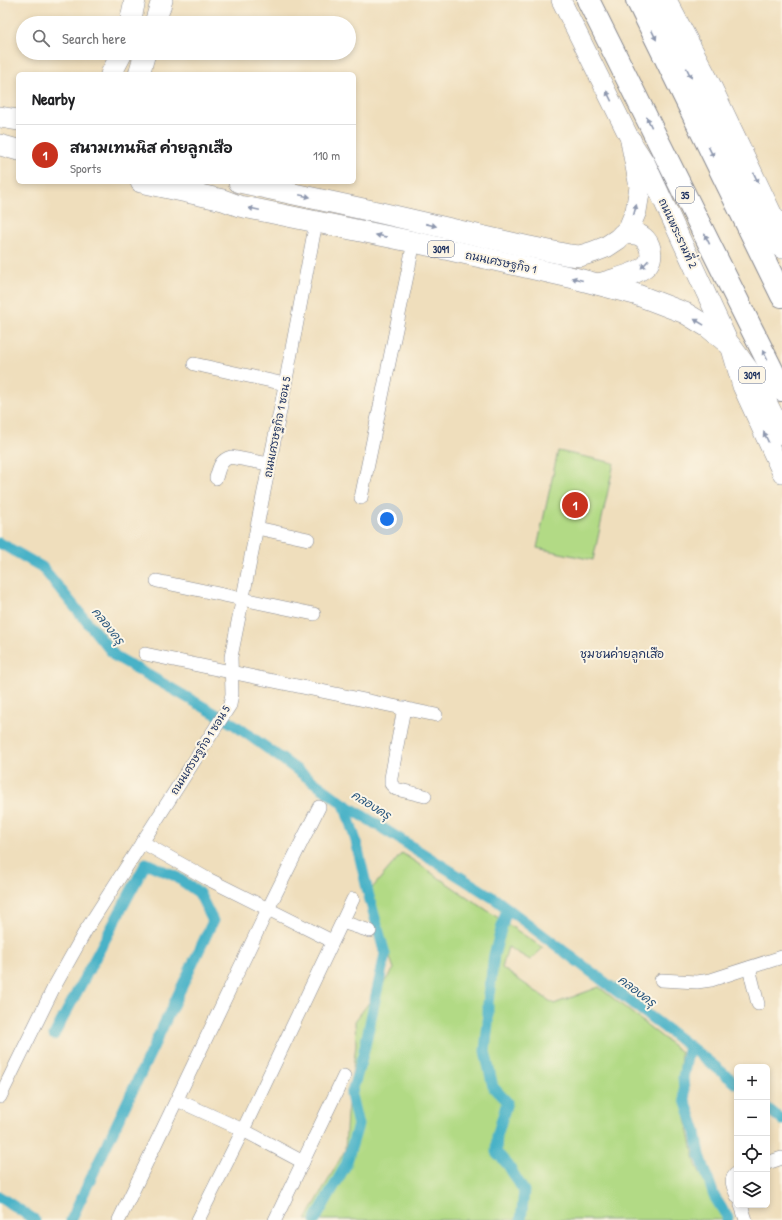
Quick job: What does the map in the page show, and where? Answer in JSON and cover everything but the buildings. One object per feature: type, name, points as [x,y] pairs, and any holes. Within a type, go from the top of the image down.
[{"type":"highway","name":"ถนนพระรามที่ 2","points":[[588,0],[782,390]]},
{"type":"highway","points":[[637,0],[782,296]]},
{"type":"main road","points":[[131,16],[134,0]]},
{"type":"main road","points":[[156,16],[162,0]]},
{"type":"main road","name":"ถนนพระรามที่ 2","points":[[561,0],[631,141],[646,164],[730,345],[742,386],[782,473]]},
{"type":"main road","points":[[653,0],[720,139],[779,239]]},
{"type":"main road","points":[[668,0],[709,80],[773,215],[782,260]]},
{"type":"main road","points":[[112,72],[119,60]]},
{"type":"main road","points":[[119,72],[121,60]]},
{"type":"main road","points":[[140,72],[143,60]]},
{"type":"main road","points":[[0,117],[16,120]]},
{"type":"main road","name":"ถนนเศรษฐกิจ 1","points":[[248,184],[580,256],[606,247],[629,228],[636,211],[640,187],[631,141]]},
{"type":"main road","points":[[0,145],[16,149]]},
{"type":"main road","name":"ถนนเศรษฐกิจ 1","points":[[150,184],[223,200],[239,206],[414,242],[597,284],[635,294],[686,313],[708,327],[730,345],[754,378],[782,434]]},
{"type":"main road","points":[[180,184],[191,190],[223,200]]},
{"type":"main road","points":[[597,284],[638,270],[647,265],[650,261],[650,249],[644,238],[635,234],[622,235]]},
{"type":"street","name":"ถนนเศรษฐกิจ 1 ซอน 5","points":[[0,1097],[66,965],[86,930],[230,705],[232,694],[231,657],[316,222]]},
{"type":"street","points":[[361,498],[414,242]]},
{"type":"street","points":[[194,364],[285,384]]},
{"type":"street","points":[[216,478],[223,460],[226,458],[230,457],[269,464]]},
{"type":"street","points":[[257,528],[308,539]]},
{"type":"street","points":[[157,581],[314,614]]},
{"type":"street","points":[[145,654],[436,714]]},
{"type":"street","points":[[404,708],[391,784],[396,790],[426,796]]},
{"type":"street","points":[[120,1220],[268,909],[319,807]]},
{"type":"street","points":[[142,842],[206,878],[332,941]]},
{"type":"street","points":[[198,1220],[353,899]]},
{"type":"street","points":[[342,922],[370,931]]},
{"type":"street","points":[[661,980],[697,982],[724,976],[782,957]]},
{"type":"street","points":[[749,968],[758,1004]]},
{"type":"street","points":[[275,1220],[344,1076]]},
{"type":"street","points":[[177,1100],[242,1130],[304,1162]]},
{"type":"street","points":[[770,1162],[782,1158]]},
{"type":"street","points":[[734,1175],[732,1179],[734,1188]]},
{"type":"street","points":[[742,1208],[746,1220]]},
{"type":"green space","points":[[558,451],[614,463],[593,560],[537,548]]},
{"type":"green space","points":[[402,853],[543,948],[530,960],[508,947],[502,968],[554,1004],[599,987],[681,1052],[679,1086],[696,1165],[726,1220],[306,1220],[345,1150],[347,1113],[356,1045],[355,1021],[394,969],[368,893]]},
{"type":"waterway","name":"คลองครุ","points":[[0,543],[42,567],[115,656],[235,725],[344,804],[495,899],[734,1082]]},
{"type":"waterway","points":[[315,1220],[346,1165],[358,1125],[351,1095],[363,1055],[385,954],[368,893],[356,841],[344,804]]},
{"type":"waterway","points":[[54,1035],[146,863],[175,876],[199,893],[213,921],[71,1220]]},
{"type":"waterway","points":[[507,908],[494,955],[488,1003],[488,1023],[485,1051],[493,1087],[507,1102],[497,1136],[496,1152],[508,1165],[524,1191],[521,1220]]},
{"type":"waterway","points":[[689,1046],[683,1078],[685,1100],[696,1132],[700,1155],[714,1196],[728,1218],[727,1220]]},
{"type":"waterway","name":"คลองครุ","points":[[770,1110],[782,1120]]},
{"type":"waterway","points":[[0,1197],[35,1220]]},
{"type":"place","name":"สนามเทนนิส ค่ายลูกเสือ","points":[[575,505]]},
{"type":"district","name":"ชุมชนค่ายลูกเสือ","points":[[622,654]]}]
